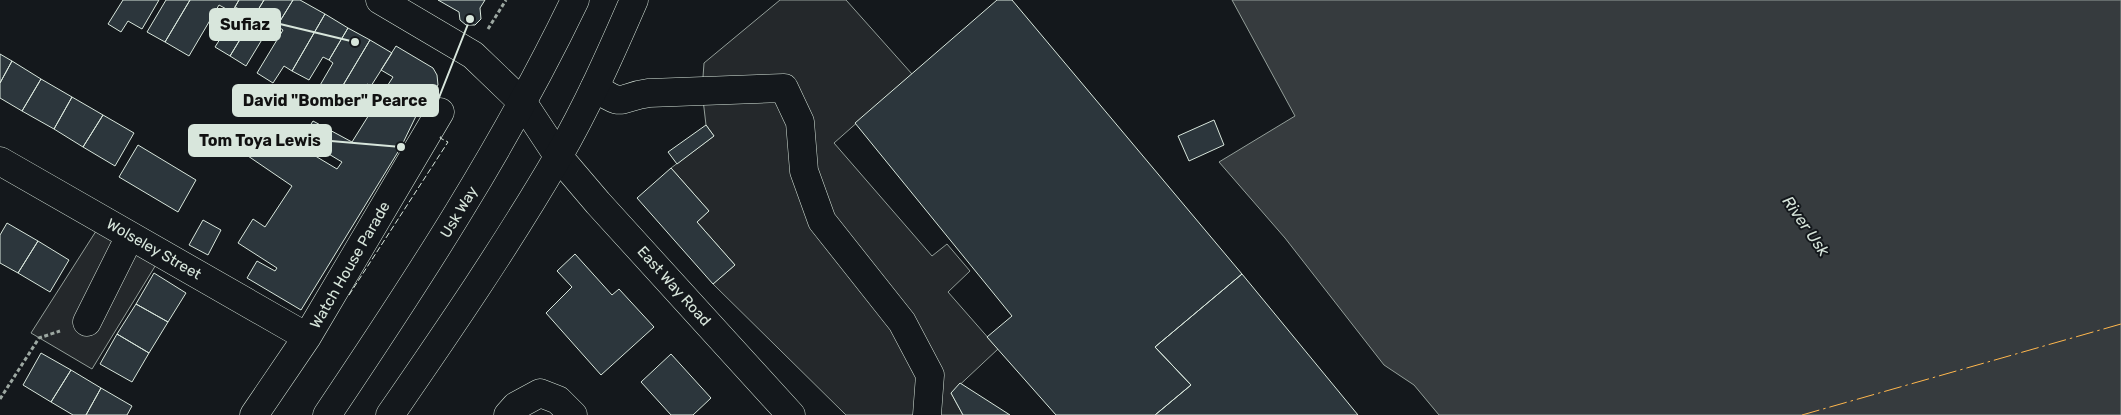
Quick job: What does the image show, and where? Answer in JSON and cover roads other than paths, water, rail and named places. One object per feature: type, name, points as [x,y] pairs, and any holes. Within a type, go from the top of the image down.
[{"type":"street","name":"East Way Road","points":[[380,0],[473,55],[523,103],[558,156],[598,204],[791,415]]},
{"type":"street","name":"Usk Way","points":[[328,415],[424,270],[523,103],[575,0]]},
{"type":"street","points":[[390,415],[469,300],[558,156],[595,87],[634,0]]},
{"type":"street","points":[[595,87],[611,99],[622,101],[635,94],[784,88],[800,122],[804,171],[822,221],[902,322],[930,375],[927,415]]},
{"type":"street","name":"Watch House Parade","points":[[254,415],[308,337],[440,112]]},
{"type":"street","name":"Wolseley Street","points":[[0,161],[308,337]]},
{"type":"street","points":[[87,322],[130,236]]},
{"type":"street","points":[[508,415],[516,406],[540,393],[558,400],[573,415]]},
{"type":"water","name":"River Usk","points":[[1232,0],[2121,0],[2121,415],[1439,415],[1414,385],[1384,365],[1285,238],[1219,162],[1295,116]]},
{"type":"place","name":"David \"Bomber\" Pearce","points":[[470,19]]},
{"type":"place","name":"Sufiaz","points":[[355,42]]},
{"type":"place","name":"Tom Toya Lewis","points":[[401,147]]}]
